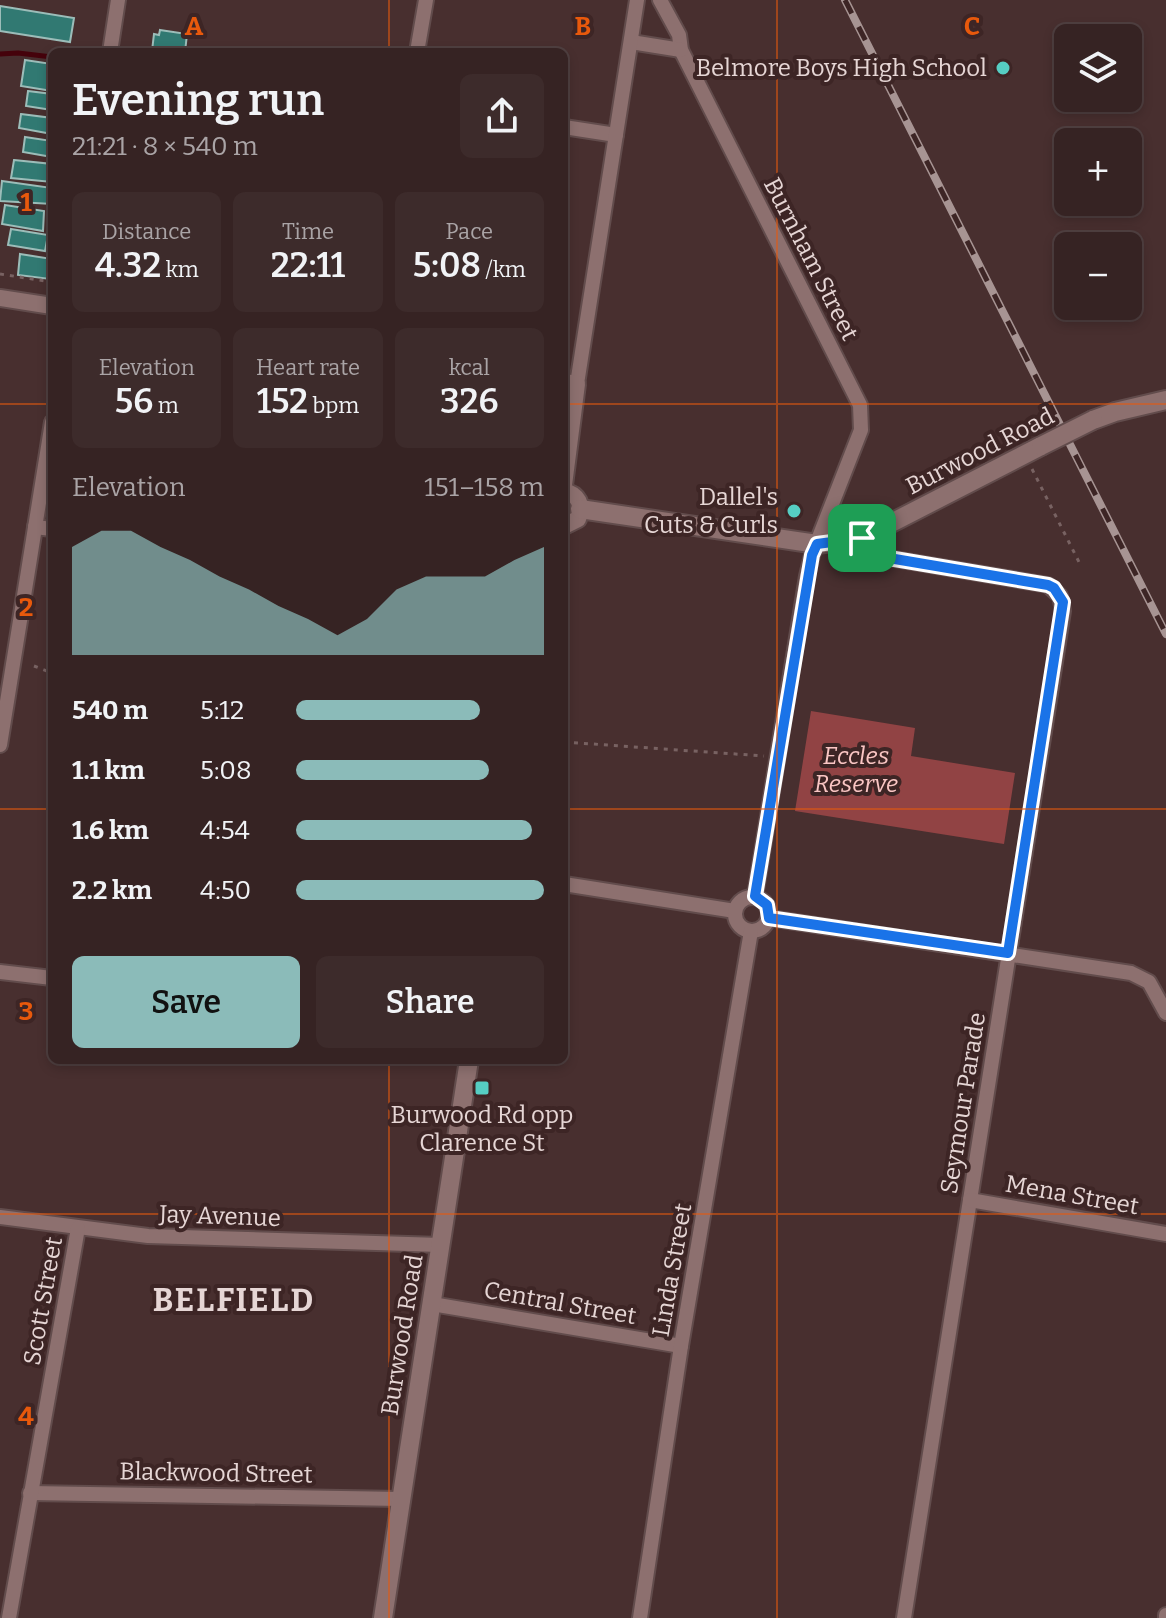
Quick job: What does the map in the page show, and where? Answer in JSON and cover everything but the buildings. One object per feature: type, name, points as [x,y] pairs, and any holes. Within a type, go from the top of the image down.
[{"type":"main road","name":"Burwood Road","points":[[580,509],[817,544],[862,538],[1093,420],[1166,400]]},
{"type":"main road","name":"Burwood Road","points":[[383,1618],[468,1064]]},
{"type":"street","points":[[111,48],[118,0]]},
{"type":"street","points":[[418,48],[426,0]]},
{"type":"street","points":[[568,427],[571,383],[637,0]]},
{"type":"street","name":"Burnham Street","points":[[660,0],[679,35],[681,50],[860,405],[861,430],[817,544]]},
{"type":"street","points":[[631,42],[681,50]]},
{"type":"street","points":[[568,128],[616,135]]},
{"type":"street","points":[[0,298],[48,305]]},
{"type":"street","points":[[0,745],[48,447]]},
{"type":"street","points":[[568,493],[576,497],[580,509],[578,519],[568,524]]},
{"type":"street","points":[[35,527],[48,529]]},
{"type":"street","name":"Seymour Parade","points":[[862,538],[877,556],[1048,585],[1060,596],[1063,611],[904,1618]]},
{"type":"street","points":[[755,896],[807,576],[817,544]]},
{"type":"street","points":[[568,885],[735,911]]},
{"type":"street","points":[[755,896],[767,905],[769,918],[763,928],[751,931],[741,927],[735,911],[744,898],[755,896]]},
{"type":"street","points":[[769,918],[1131,973],[1142,977],[1154,990],[1166,1013]]},
{"type":"street","name":"Linda Street","points":[[640,1618],[681,1346],[751,931]]},
{"type":"street","points":[[0,972],[48,978]]},
{"type":"street","name":"Mena Street","points":[[970,1200],[1166,1234]]},
{"type":"street","name":"Jay Avenue","points":[[0,1217],[148,1236],[441,1245]]},
{"type":"street","name":"Scott Street","points":[[9,1618],[78,1228]]},
{"type":"street","name":"Central Street","points":[[432,1304],[681,1346]]},
{"type":"street","name":"Blackwood Street","points":[[30,1493],[401,1499]]},
{"type":"path","points":[[0,274],[48,281]]},
{"type":"path","points":[[1030,465],[1081,566]]},
{"type":"path","points":[[34,666],[48,671]]},
{"type":"path","points":[[568,742],[779,757]]},
{"type":"green space","name":"Eccles Reserve","points":[[811,711],[915,728],[911,756],[1015,773],[1004,844],[795,811]]},
{"type":"waterway","points":[[0,54],[48,57]]},
{"type":"railway","points":[[845,0],[1166,634]]},
{"type":"place","name":"Belmore Boys High School","points":[[1003,68]]},
{"type":"place","name":"Dallel's Cuts & Curls","points":[[794,511]]},
{"type":"place","name":"Burwood Rd opp Clarence St","points":[[482,1088]]},
{"type":"district","name":"BELFIELD","points":[[234,1300]]},
{"type":"route","points":[[862,538],[877,556],[1048,585],[1054,588],[1063,602],[1008,953],[769,918],[767,905],[755,896],[812,555],[817,544],[862,538]]}]
